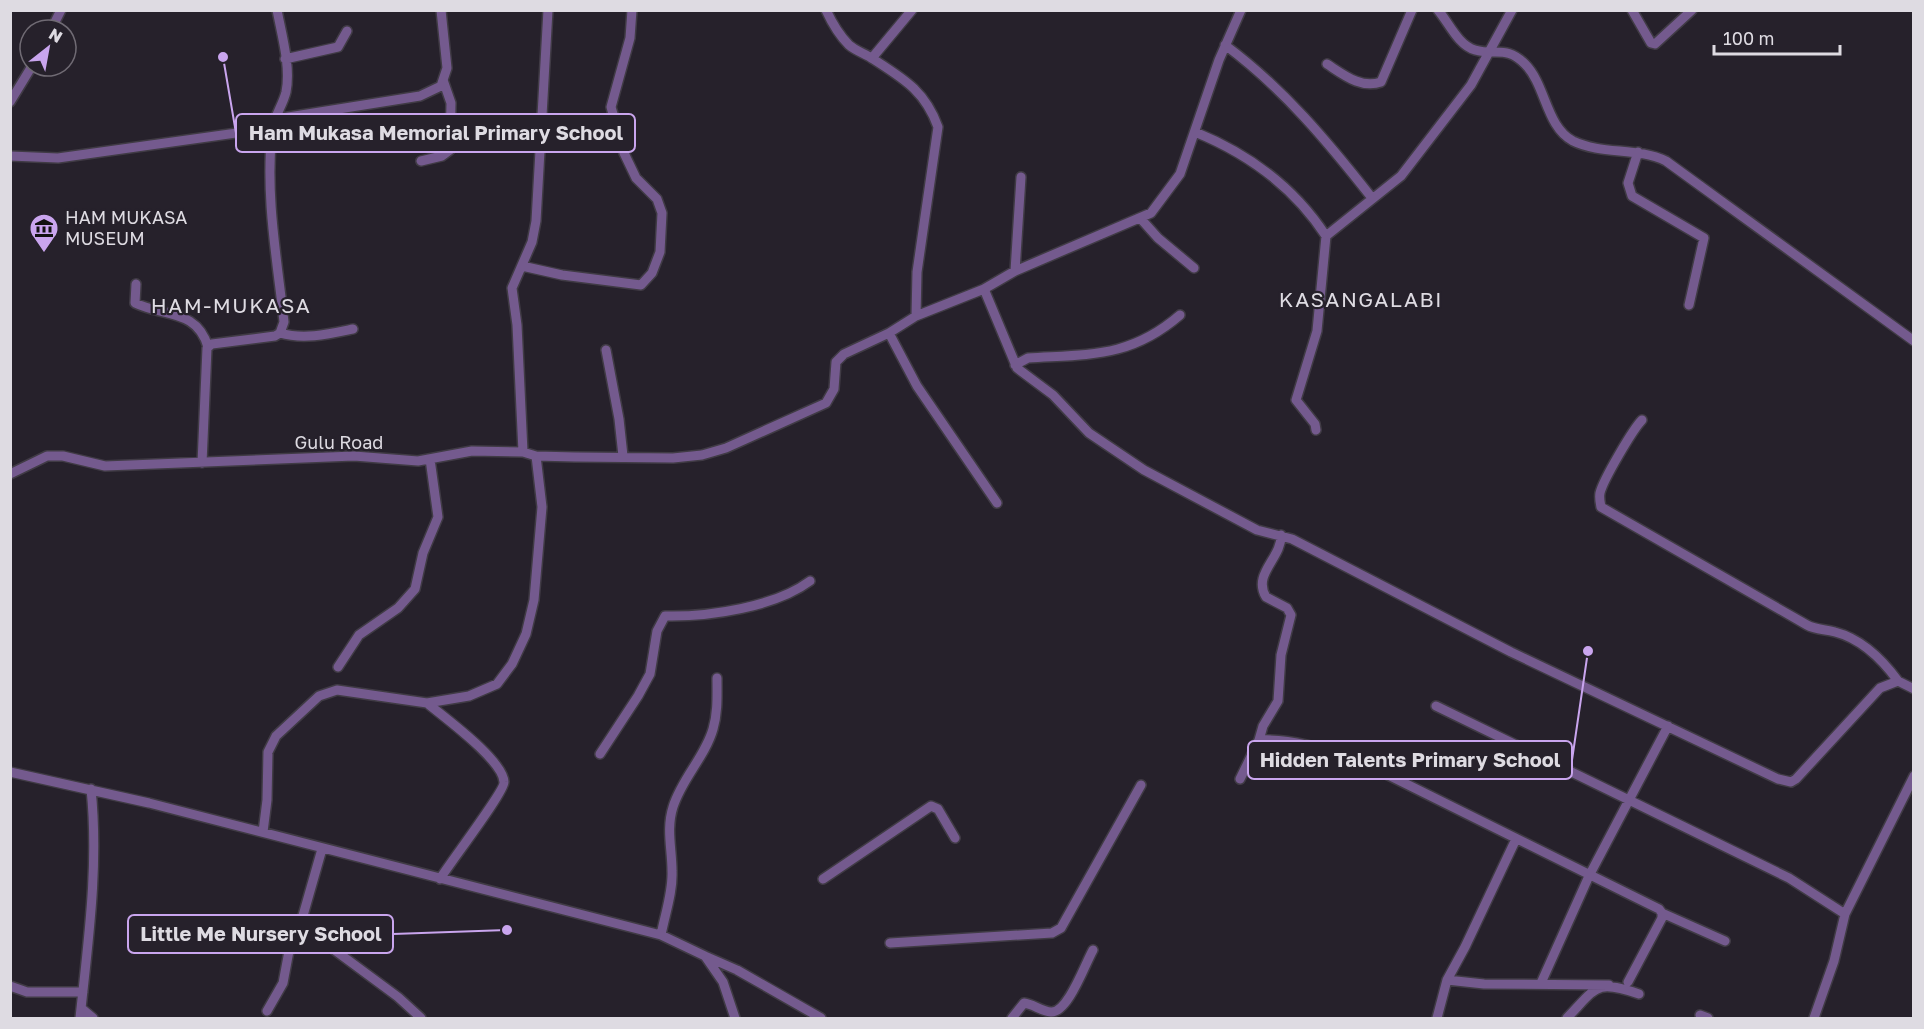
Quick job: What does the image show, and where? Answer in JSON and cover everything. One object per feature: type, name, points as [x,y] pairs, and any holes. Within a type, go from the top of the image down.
[{"type":"street","points":[[202,464],[205,352],[212,344],[275,336],[280,333],[284,322],[270,206],[274,123],[287,90],[285,58],[277,10]]},
{"type":"street","points":[[10,156],[69,156],[274,123],[420,96],[441,86],[447,68],[441,10]]},
{"type":"street","points":[[523,452],[518,336],[512,288],[522,266],[536,221],[548,10]]},
{"type":"street","points":[[522,266],[562,275],[641,285],[651,273],[660,252],[662,213],[657,199],[636,178],[614,124],[611,107],[630,38],[632,10]]},
{"type":"street","points":[[826,10],[834,26],[850,46],[872,58],[918,91],[931,107],[938,127],[917,272],[916,316]]},
{"type":"street","points":[[872,58],[912,10]]},
{"type":"street","points":[[997,503],[921,393],[889,333],[916,316],[984,289],[1015,271],[1089,238],[1142,219],[1151,213],[1172,188],[1180,174],[1225,45],[1241,10]]},
{"type":"street","points":[[1327,64],[1369,86],[1381,82],[1412,10]]},
{"type":"street","points":[[1438,10],[1457,38],[1468,47],[1475,50],[1511,53],[1525,64],[1568,137],[1588,147],[1651,154],[1666,161],[1914,341]]},
{"type":"street","points":[[1326,237],[1401,176],[1471,85],[1512,10]]},
{"type":"street","points":[[1632,10],[1651,43],[1655,44],[1692,10]]},
{"type":"street","points":[[285,58],[338,48],[347,31]]},
{"type":"street","points":[[1225,45],[1284,95],[1328,142],[1372,198]]},
{"type":"street","points":[[10,102],[25,78]]},
{"type":"street","points":[[421,161],[442,156],[450,150],[451,103],[443,80]]},
{"type":"street","points":[[1195,132],[1225,144],[1252,160],[1294,194],[1326,237],[1317,331],[1296,400],[1315,424],[1316,430]]},
{"type":"street","points":[[1638,152],[1628,183],[1632,195],[1704,238],[1689,305]]},
{"type":"street","points":[[1015,271],[1021,177]]},
{"type":"street","points":[[1142,219],[1158,238],[1194,268]]},
{"type":"street","points":[[136,284],[135,303],[182,316],[205,334],[208,347]]},
{"type":"street","points":[[984,289],[1015,365],[1053,395],[1104,445],[1144,470],[1257,530],[1281,535],[1511,652],[1778,779],[1791,782],[1796,779],[1881,688],[1898,681]]},
{"type":"street","points":[[1015,365],[1028,358],[1117,351],[1145,340],[1180,315]]},
{"type":"street","points":[[280,333],[294,337],[309,337],[353,329]]},
{"type":"street","name":"Gulu Road","points":[[10,474],[47,456],[63,456],[105,466],[202,464],[354,456],[418,461],[472,452],[523,452],[536,456],[673,458],[702,455],[726,448],[826,403],[834,389],[836,362],[844,354],[889,333]]},
{"type":"street","points":[[606,350],[619,419],[622,456]]},
{"type":"street","points":[[1642,420],[1630,433],[1628,444],[1600,492],[1601,507],[1807,625],[1833,631],[1854,641],[1878,656],[1898,681],[1914,689]]},
{"type":"street","points":[[263,832],[267,800],[268,752],[276,736],[319,696],[337,690],[427,703],[469,696],[497,684],[512,664],[526,634],[534,600],[542,518],[536,456]]},
{"type":"street","points":[[338,667],[359,635],[398,608],[415,589],[423,553],[438,517],[430,459]]},
{"type":"street","points":[[1240,779],[1260,740],[1263,726],[1278,701],[1281,655],[1291,615],[1287,608],[1266,597],[1262,587],[1268,566],[1280,548],[1281,535]]},
{"type":"street","points":[[600,754],[650,674],[657,631],[665,616],[702,614],[762,604],[789,595],[810,581]]},
{"type":"street","points":[[661,935],[671,889],[672,870],[669,850],[672,808],[682,783],[713,730],[717,713],[717,678]]},
{"type":"street","points":[[427,703],[497,765],[505,781],[502,792],[466,838],[440,879]]},
{"type":"street","points":[[1436,706],[1789,878],[1845,914]]},
{"type":"street","points":[[1541,983],[1589,876],[1668,726]]},
{"type":"street","points":[[1260,740],[1284,738],[1368,765],[1659,909],[1662,913],[1725,941]]},
{"type":"street","points":[[10,772],[91,789],[263,832],[661,935],[737,970],[821,1018]]},
{"type":"street","points":[[1814,1018],[1834,961],[1845,914],[1914,776]]},
{"type":"street","points":[[890,943],[1052,933],[1061,928],[1141,785]]},
{"type":"street","points":[[80,1018],[93,907],[95,827],[91,789]]},
{"type":"street","points":[[823,879],[931,806],[938,809],[955,838]]},
{"type":"street","points":[[1437,1018],[1440,998],[1447,980],[1516,839]]},
{"type":"street","points":[[267,1011],[283,983],[289,951],[302,922],[322,849]]},
{"type":"street","points":[[1628,982],[1662,918],[1662,913]]},
{"type":"street","points":[[302,922],[302,926],[312,935],[398,997],[421,1018]]},
{"type":"street","points":[[1012,1018],[1024,1003],[1052,1012],[1060,1010],[1071,994],[1093,950]]},
{"type":"street","points":[[705,956],[723,982],[735,1018]]},
{"type":"street","points":[[1447,980],[1484,984],[1609,985],[1639,994]]},
{"type":"street","points":[[1567,1018],[1598,987],[1609,985]]},
{"type":"street","points":[[10,986],[27,992],[83,992]]},
{"type":"street","points":[[81,1008],[93,1018]]},
{"type":"place","name":"Ham Mukasa Memorial Primary School","points":[[223,57]]},
{"type":"place","name":"HAM MUKASA MUSEUM","points":[[44,254]]},
{"type":"place","name":"Hidden Talents Primary School","points":[[1588,651]]},
{"type":"place","name":"Little Me Nursery School","points":[[507,930]]},
{"type":"district","name":"KASANGALABI","points":[[1361,300]]},
{"type":"district","name":"HAM-MUKASA","points":[[231,306]]}]
